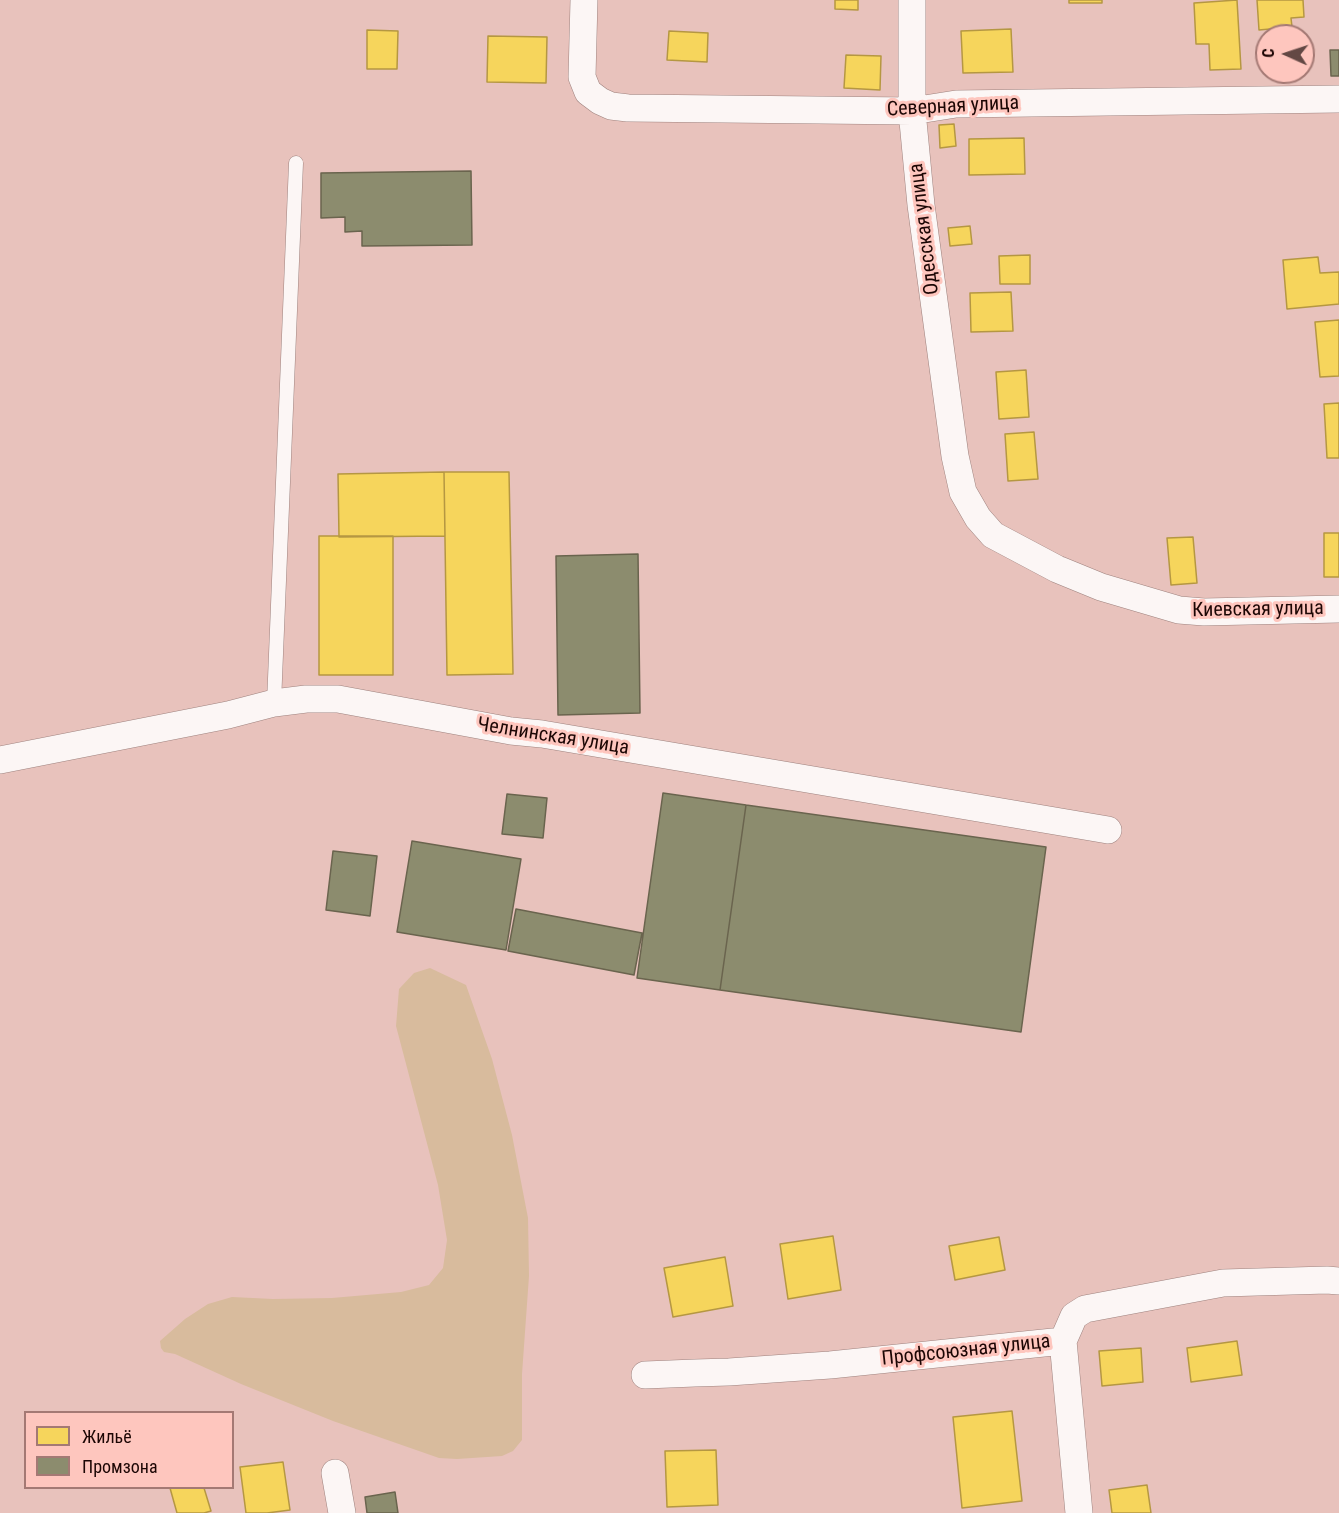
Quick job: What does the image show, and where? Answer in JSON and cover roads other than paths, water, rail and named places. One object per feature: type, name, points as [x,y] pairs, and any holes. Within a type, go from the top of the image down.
[{"type":"street","name":"Северная улица","points":[[584,0],[582,77],[588,92],[611,106],[912,111],[956,104],[1339,99]]},
{"type":"street","name":"Одесская улица","points":[[912,0],[912,111],[921,205],[955,456]]},
{"type":"street","name":"Киевская улица","points":[[955,456],[963,492],[978,519],[993,535],[1057,569],[1101,587],[1187,611],[1339,609]]},
{"type":"street","name":"Челнинская улица","points":[[0,760],[228,715],[274,703],[306,699],[338,699],[511,731],[542,734],[1108,830]]},
{"type":"street","name":"Профсоюзная улица","points":[[645,1376],[830,1365],[1063,1341],[1074,1316],[1085,1309],[1223,1283],[1339,1281]]},
{"type":"street","points":[[1063,1341],[1079,1513]]},
{"type":"street","points":[[334,1473],[342,1513]]},
{"type":"lane","points":[[274,703],[296,163]]}]
